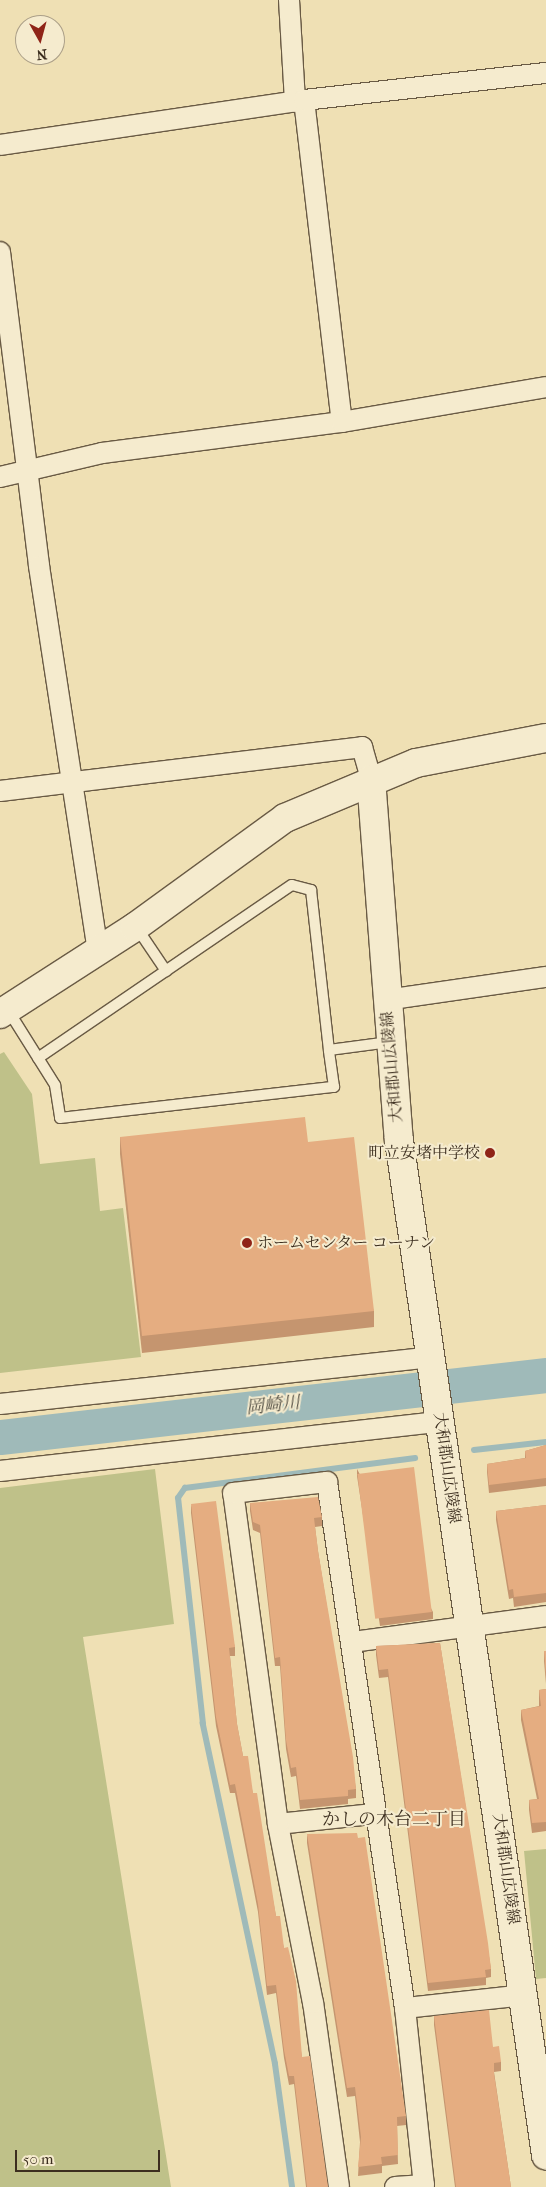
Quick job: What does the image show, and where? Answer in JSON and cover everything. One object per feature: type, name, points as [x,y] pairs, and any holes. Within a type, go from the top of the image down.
[{"type":"main road","points":[[4,1012],[135,927],[285,818],[371,779],[458,752],[546,738]]},
{"type":"main road","name":"大和郡山広陵線","points":[[371,779],[386,1000],[399,1140],[470,1627],[535,1993],[546,2155]]},
{"type":"street","points":[[289,0],[300,101],[342,422]]},
{"type":"street","points":[[0,145],[300,101],[546,73]]},
{"type":"street","points":[[0,252],[30,471],[39,566],[75,782],[98,950]]},
{"type":"street","points":[[0,477],[102,453],[342,422],[546,387]]},
{"type":"street","points":[[0,791],[362,747],[371,779]]},
{"type":"street","points":[[386,1000],[546,977]]},
{"type":"street","points":[[0,1404],[431,1357]]},
{"type":"street","points":[[0,1471],[440,1422]]},
{"type":"street","points":[[339,2187],[313,2003],[278,1824],[233,1493],[327,1482],[352,1642],[374,1814],[405,2008],[424,2185],[395,2187]]},
{"type":"street","points":[[352,1642],[546,1616]]},
{"type":"street","points":[[278,1824],[374,1814]]},
{"type":"street","points":[[405,2008],[535,1993]]},
{"type":"lane","points":[[4,1012],[38,1058],[55,1085],[60,1118],[334,1087],[311,890],[292,885],[38,1058]]},
{"type":"lane","points":[[135,927],[166,971]]},
{"type":"lane","points":[[330,1050],[390,1042]]},
{"type":"green space","points":[[4,1052],[32,1094],[40,1164],[95,1158],[100,1211],[123,1208],[141,1357],[0,1373],[0,1054]]},
{"type":"green space","points":[[155,1469],[174,1624],[83,1637],[171,2187],[0,2187],[0,1488]]},
{"type":"green space","points":[[546,1849],[546,1978],[536,1979],[524,1851]]},
{"type":"building","name":"ホームセンター コーナン","points":[[305,1117],[308,1142],[354,1137],[374,1311],[142,1336],[120,1137]]},
{"type":"building","points":[[546,1445],[546,1478],[489,1485],[487,1464],[526,1458],[525,1451]]},
{"type":"building","points":[[414,1467],[432,1612],[375,1619],[357,1474]]},
{"type":"building","points":[[318,1497],[322,1517],[314,1518],[318,1551],[353,1757],[356,1789],[348,1790],[348,1796],[300,1800],[296,1767],[291,1768],[286,1740],[280,1657],[275,1658],[260,1525],[253,1522],[250,1503]]},
{"type":"building","points":[[216,1501],[235,1647],[229,1648],[237,1724],[243,1756],[248,1756],[253,1793],[257,1793],[276,1916],[280,1916],[284,1948],[288,1947],[296,1981],[302,2057],[310,2056],[328,2187],[307,2187],[294,2076],[289,2076],[276,1985],[267,1986],[258,1904],[235,1784],[230,1785],[216,1717],[191,1504]]},
{"type":"building","points":[[546,1505],[546,1593],[514,1597],[513,1589],[509,1590],[496,1511]]},
{"type":"building","points":[[440,1643],[491,1969],[485,1970],[486,1977],[428,1983],[388,1669],[379,1670],[376,1646]]},
{"type":"building","points":[[544,1651],[546,1651],[546,1674]]},
{"type":"building","points":[[546,1689],[546,1822],[532,1823],[529,1800],[539,1799],[521,1710],[541,1706],[539,1690]]},
{"type":"building","points":[[357,1833],[358,1838],[365,1837],[406,2116],[397,2117],[398,2155],[381,2157],[382,2164],[358,2167],[361,2137],[355,2087],[347,2088],[307,1834]]},
{"type":"building","points":[[489,2010],[493,2047],[499,2046],[501,2062],[494,2063],[494,2074],[511,2187],[456,2187],[434,2016]]},
{"type":"waterway","name":"岡崎川","points":[[0,1437],[546,1375]]},
{"type":"waterway","points":[[474,1450],[546,1442]]},
{"type":"waterway","points":[[292,2187],[275,2064],[203,1724],[178,1498],[185,1488],[415,1458]]},
{"type":"place","name":"町立安堵中学校","points":[[490,1153]]},
{"type":"place","name":"ホームセンター コーナン","points":[[247,1243]]},
{"type":"district","name":"かしの木台二丁目","points":[[394,1820]]}]
